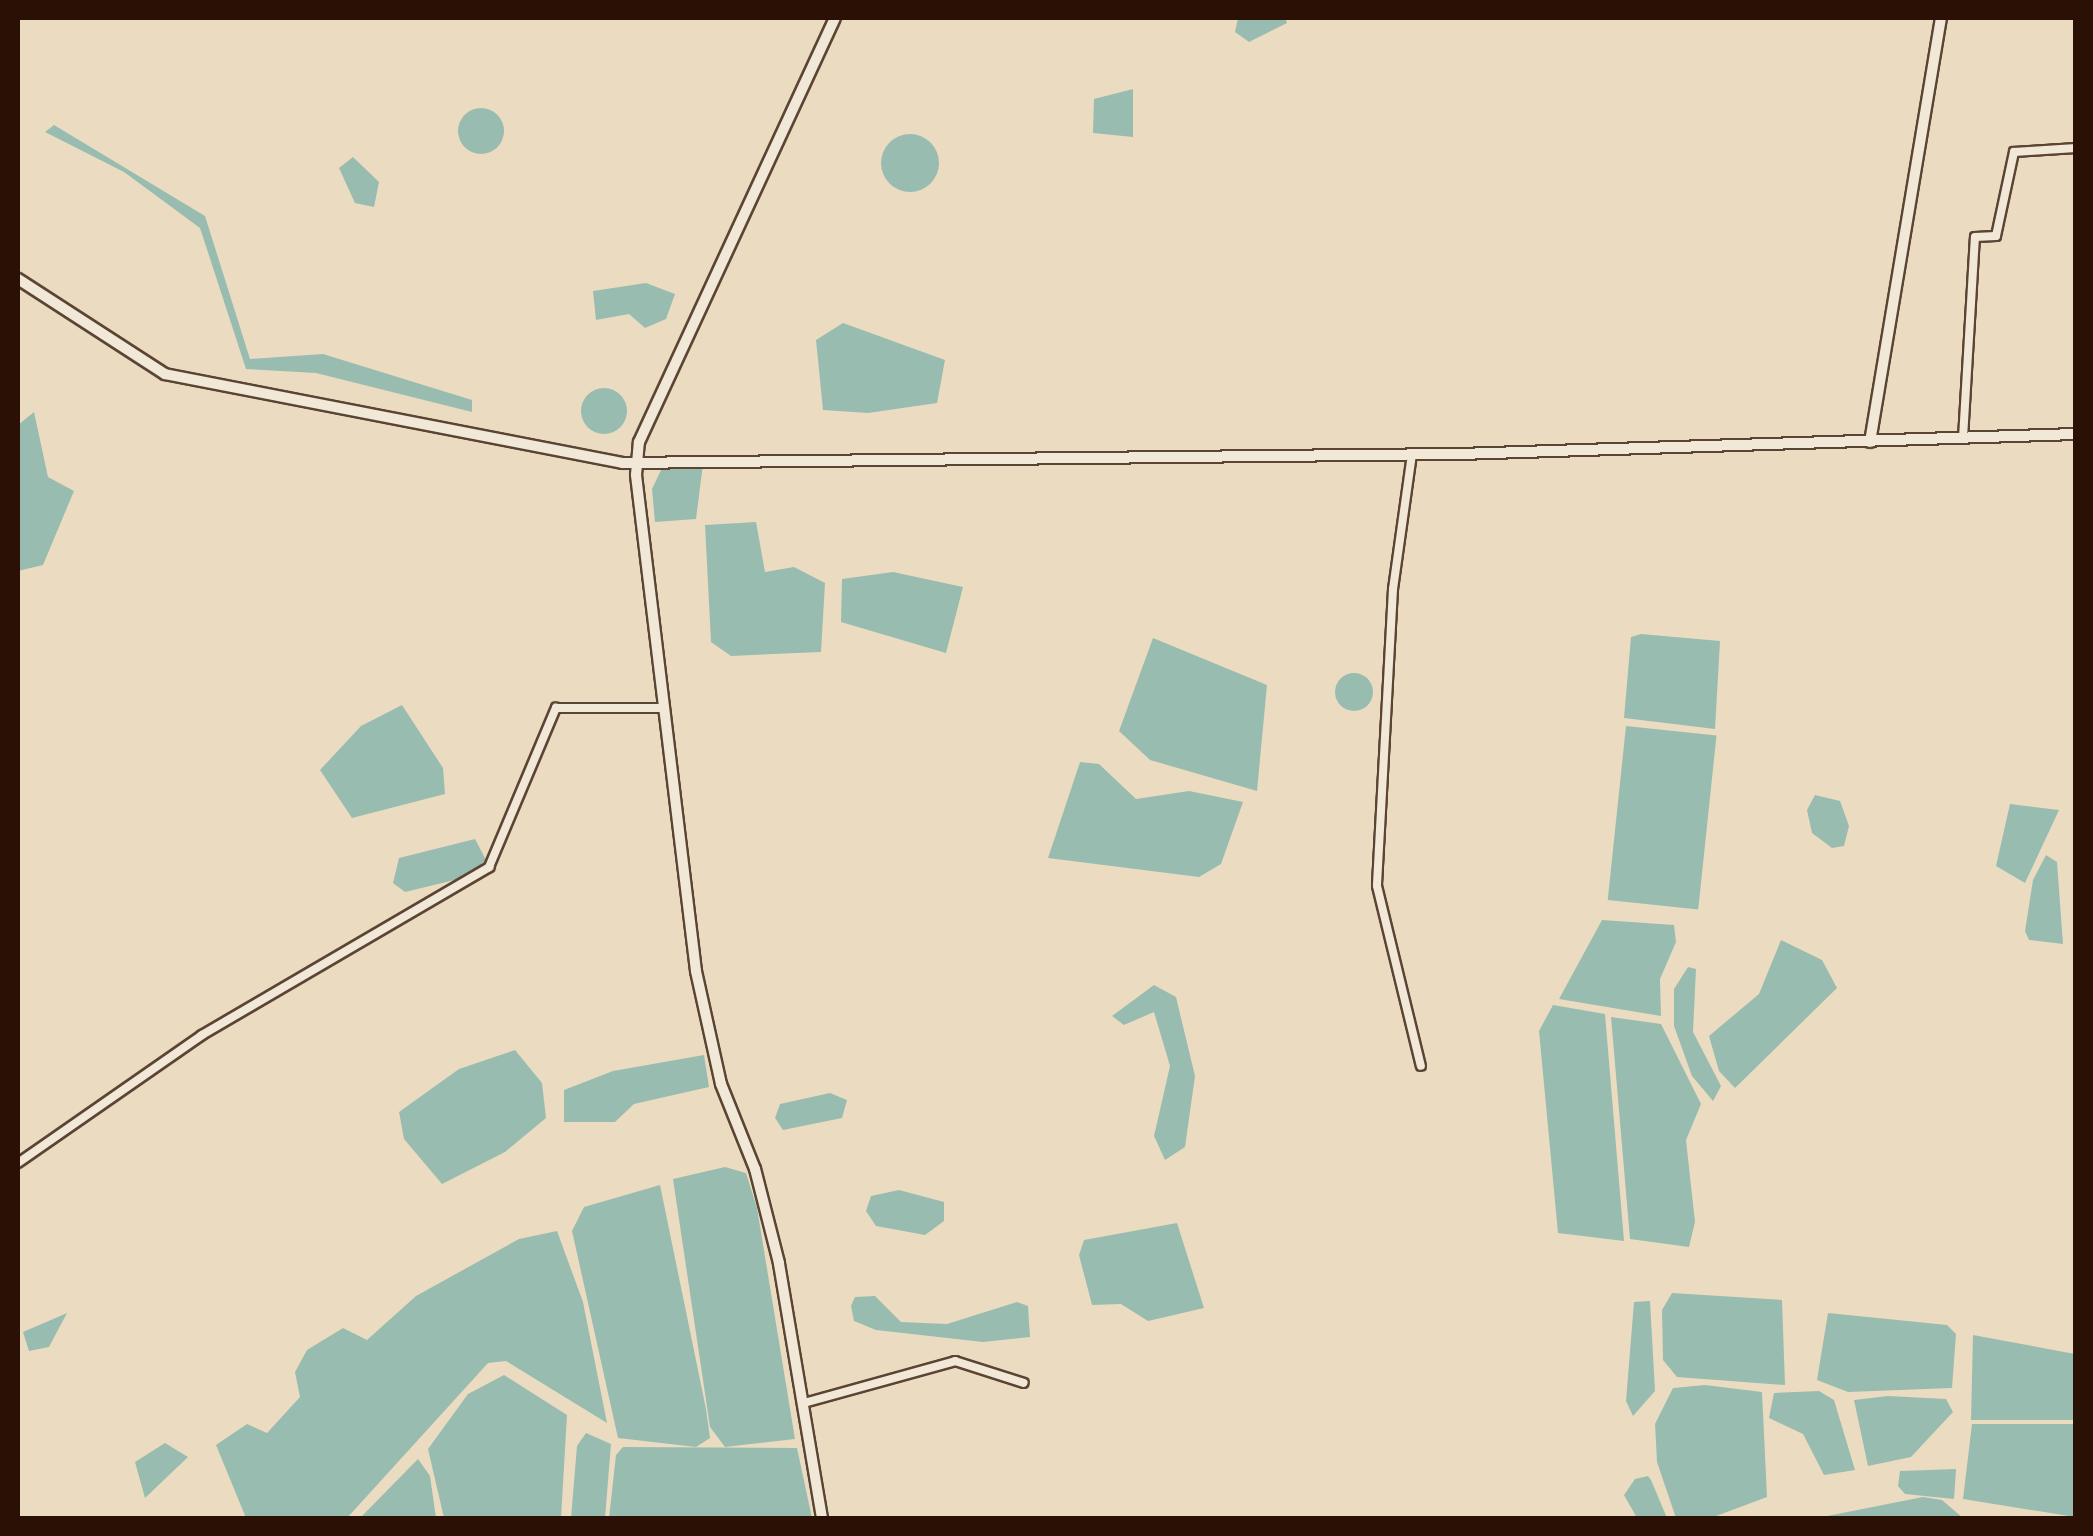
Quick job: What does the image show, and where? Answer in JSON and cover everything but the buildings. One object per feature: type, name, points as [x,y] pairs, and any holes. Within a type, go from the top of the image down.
[{"type":"street","points":[[822,1518],[771,1230],[721,1084],[696,971],[659,708],[637,459],[835,18]]},
{"type":"street","points":[[1870,442],[1941,18]]},
{"type":"street","points":[[1962,438],[1975,237],[1996,236],[2014,152],[2076,148]]},
{"type":"street","points":[[18,279],[166,374],[622,463],[637,459],[1412,452],[2076,434]]},
{"type":"street","points":[[1412,452],[1393,590],[1377,886],[1421,1066]]},
{"type":"street","points":[[18,1163],[202,1036],[479,876],[506,836],[556,708],[659,708]]},
{"type":"street","points":[[804,1403],[955,1360],[1024,1384]]},
{"type":"water","points":[[1238,18],[1285,18],[1287,23],[1249,42],[1235,32]]},
{"type":"water","points":[[1133,89],[1133,137],[1093,133],[1094,99]]},
{"type":"water","points":[[481,108],[497,115],[504,131],[497,147],[481,154],[465,147],[458,131],[465,115]]},
{"type":"water","points":[[54,125],[205,216],[250,359],[323,354],[472,400],[472,412],[316,373],[246,369],[200,228],[124,172],[45,132]]},
{"type":"water","points":[[910,134],[931,142],[939,163],[931,184],[910,192],[889,184],[881,163],[889,142]]},
{"type":"water","points":[[353,157],[379,182],[374,207],[355,203],[339,168]]},
{"type":"water","points":[[646,283],[675,294],[666,319],[645,328],[629,314],[596,320],[593,291]]},
{"type":"water","points":[[843,323],[945,360],[937,403],[868,413],[823,410],[816,340]]},
{"type":"water","points":[[604,388],[620,395],[627,411],[620,427],[604,434],[588,427],[581,411],[588,395]]},
{"type":"water","points":[[34,412],[48,477],[74,491],[43,565],[18,571],[18,425]]},
{"type":"water","points":[[703,464],[696,519],[655,522],[652,489],[662,468]]},
{"type":"water","points":[[756,522],[765,572],[794,567],[825,583],[821,652],[731,656],[711,642],[705,525]]},
{"type":"water","points":[[893,572],[963,587],[946,653],[841,622],[842,579]]},
{"type":"water","points":[[1641,634],[1720,641],[1715,729],[1624,718],[1631,637]]},
{"type":"water","points":[[1153,638],[1267,685],[1257,791],[1150,760],[1119,731]]},
{"type":"water","points":[[1354,673],[1368,678],[1373,692],[1368,706],[1354,711],[1340,706],[1335,692],[1340,678]]},
{"type":"water","points":[[402,705],[443,768],[445,794],[352,818],[320,770],[361,726]]},
{"type":"water","points":[[1626,726],[1717,736],[1698,910],[1608,900]]},
{"type":"water","points":[[1080,762],[1099,764],[1136,799],[1189,791],[1243,802],[1221,864],[1199,877],[1048,858]]},
{"type":"water","points":[[1815,795],[1840,801],[1849,826],[1844,846],[1832,848],[1812,833],[1807,810]]},
{"type":"water","points":[[2010,804],[2059,810],[2025,883],[1996,866]]},
{"type":"water","points":[[475,839],[486,860],[467,877],[405,892],[393,883],[399,858]]},
{"type":"water","points":[[2046,855],[2057,862],[2063,944],[2029,940],[2025,931],[2033,880]]},
{"type":"water","points":[[1602,920],[1674,925],[1676,942],[1660,979],[1661,1016],[1559,999]]},
{"type":"water","points":[[1781,940],[1822,960],[1837,988],[1735,1088],[1719,1071],[1709,1036],[1759,994]]},
{"type":"water","points":[[1688,967],[1696,969],[1693,1032],[1721,1086],[1713,1101],[1692,1076],[1674,1026],[1674,989]]},
{"type":"water","points":[[1154,985],[1176,997],[1195,1076],[1185,1147],[1165,1160],[1154,1136],[1170,1066],[1154,1012],[1124,1025],[1112,1016]]},
{"type":"water","points":[[1553,1005],[1605,1014],[1624,1241],[1558,1233],[1539,1031]]},
{"type":"water","points":[[1611,1017],[1661,1024],[1701,1104],[1686,1140],[1695,1222],[1689,1247],[1630,1239]]},
{"type":"water","points":[[515,1050],[542,1083],[546,1118],[505,1152],[442,1184],[404,1139],[399,1112],[459,1069]]},
{"type":"water","points":[[704,1055],[709,1087],[634,1104],[615,1122],[564,1122],[564,1090],[613,1071]]},
{"type":"water","points":[[830,1093],[847,1100],[842,1118],[783,1130],[775,1118],[780,1104]]},
{"type":"water","points":[[725,1167],[746,1173],[757,1208],[795,1439],[725,1447],[710,1427],[673,1179]]},
{"type":"water","points":[[660,1185],[710,1438],[696,1447],[618,1438],[572,1231],[584,1207]]},
{"type":"water","points":[[899,1190],[944,1202],[944,1221],[925,1235],[876,1226],[866,1211],[871,1196]]},
{"type":"water","points":[[1177,1223],[1204,1308],[1148,1321],[1121,1304],[1092,1305],[1079,1255],[1084,1240]]},
{"type":"water","points":[[557,1231],[583,1302],[607,1423],[506,1361],[488,1363],[347,1518],[246,1518],[216,1445],[247,1424],[267,1433],[300,1397],[295,1372],[307,1350],[343,1328],[367,1340],[416,1296],[519,1239]]},
{"type":"water","points":[[1672,1293],[1782,1300],[1785,1385],[1677,1377],[1663,1360],[1662,1310]]},
{"type":"water","points":[[875,1296],[901,1322],[947,1324],[1017,1302],[1028,1306],[1030,1337],[983,1342],[876,1330],[854,1321],[851,1306],[855,1297]]},
{"type":"water","points":[[1650,1301],[1655,1391],[1633,1416],[1626,1401],[1634,1302]]},
{"type":"water","points":[[67,1313],[49,1347],[29,1351],[23,1332]]},
{"type":"water","points":[[1828,1313],[1947,1325],[1956,1334],[1952,1388],[1848,1392],[1817,1380]]},
{"type":"water","points":[[1973,1335],[2075,1354],[2075,1420],[1971,1420]]},
{"type":"water","points":[[504,1375],[567,1415],[561,1518],[444,1518],[428,1449],[468,1394]]},
{"type":"water","points":[[1705,1385],[1762,1392],[1767,1497],[1711,1518],[1676,1518],[1657,1462],[1655,1424],[1673,1388]]},
{"type":"water","points":[[1819,1391],[1834,1400],[1855,1470],[1824,1475],[1803,1434],[1769,1418],[1774,1393]]},
{"type":"water","points":[[1888,1396],[1946,1399],[1953,1412],[1911,1457],[1868,1466],[1854,1400]]},
{"type":"water","points":[[1972,1424],[2075,1424],[2075,1517],[1963,1499]]},
{"type":"water","points":[[586,1433],[611,1444],[605,1518],[571,1518],[577,1446]]},
{"type":"water","points":[[165,1443],[188,1457],[145,1498],[135,1462]]},
{"type":"water","points":[[623,1447],[797,1448],[812,1518],[609,1518],[616,1455]]},
{"type":"water","points":[[418,1459],[430,1476],[436,1518],[360,1518]]},
{"type":"water","points":[[1956,1469],[1954,1499],[1905,1494],[1898,1486],[1900,1471]]},
{"type":"water","points":[[1648,1476],[1667,1518],[1637,1518],[1624,1495],[1635,1479]]},
{"type":"water","points":[[1923,1497],[1942,1500],[1963,1518],[1817,1518]]}]
